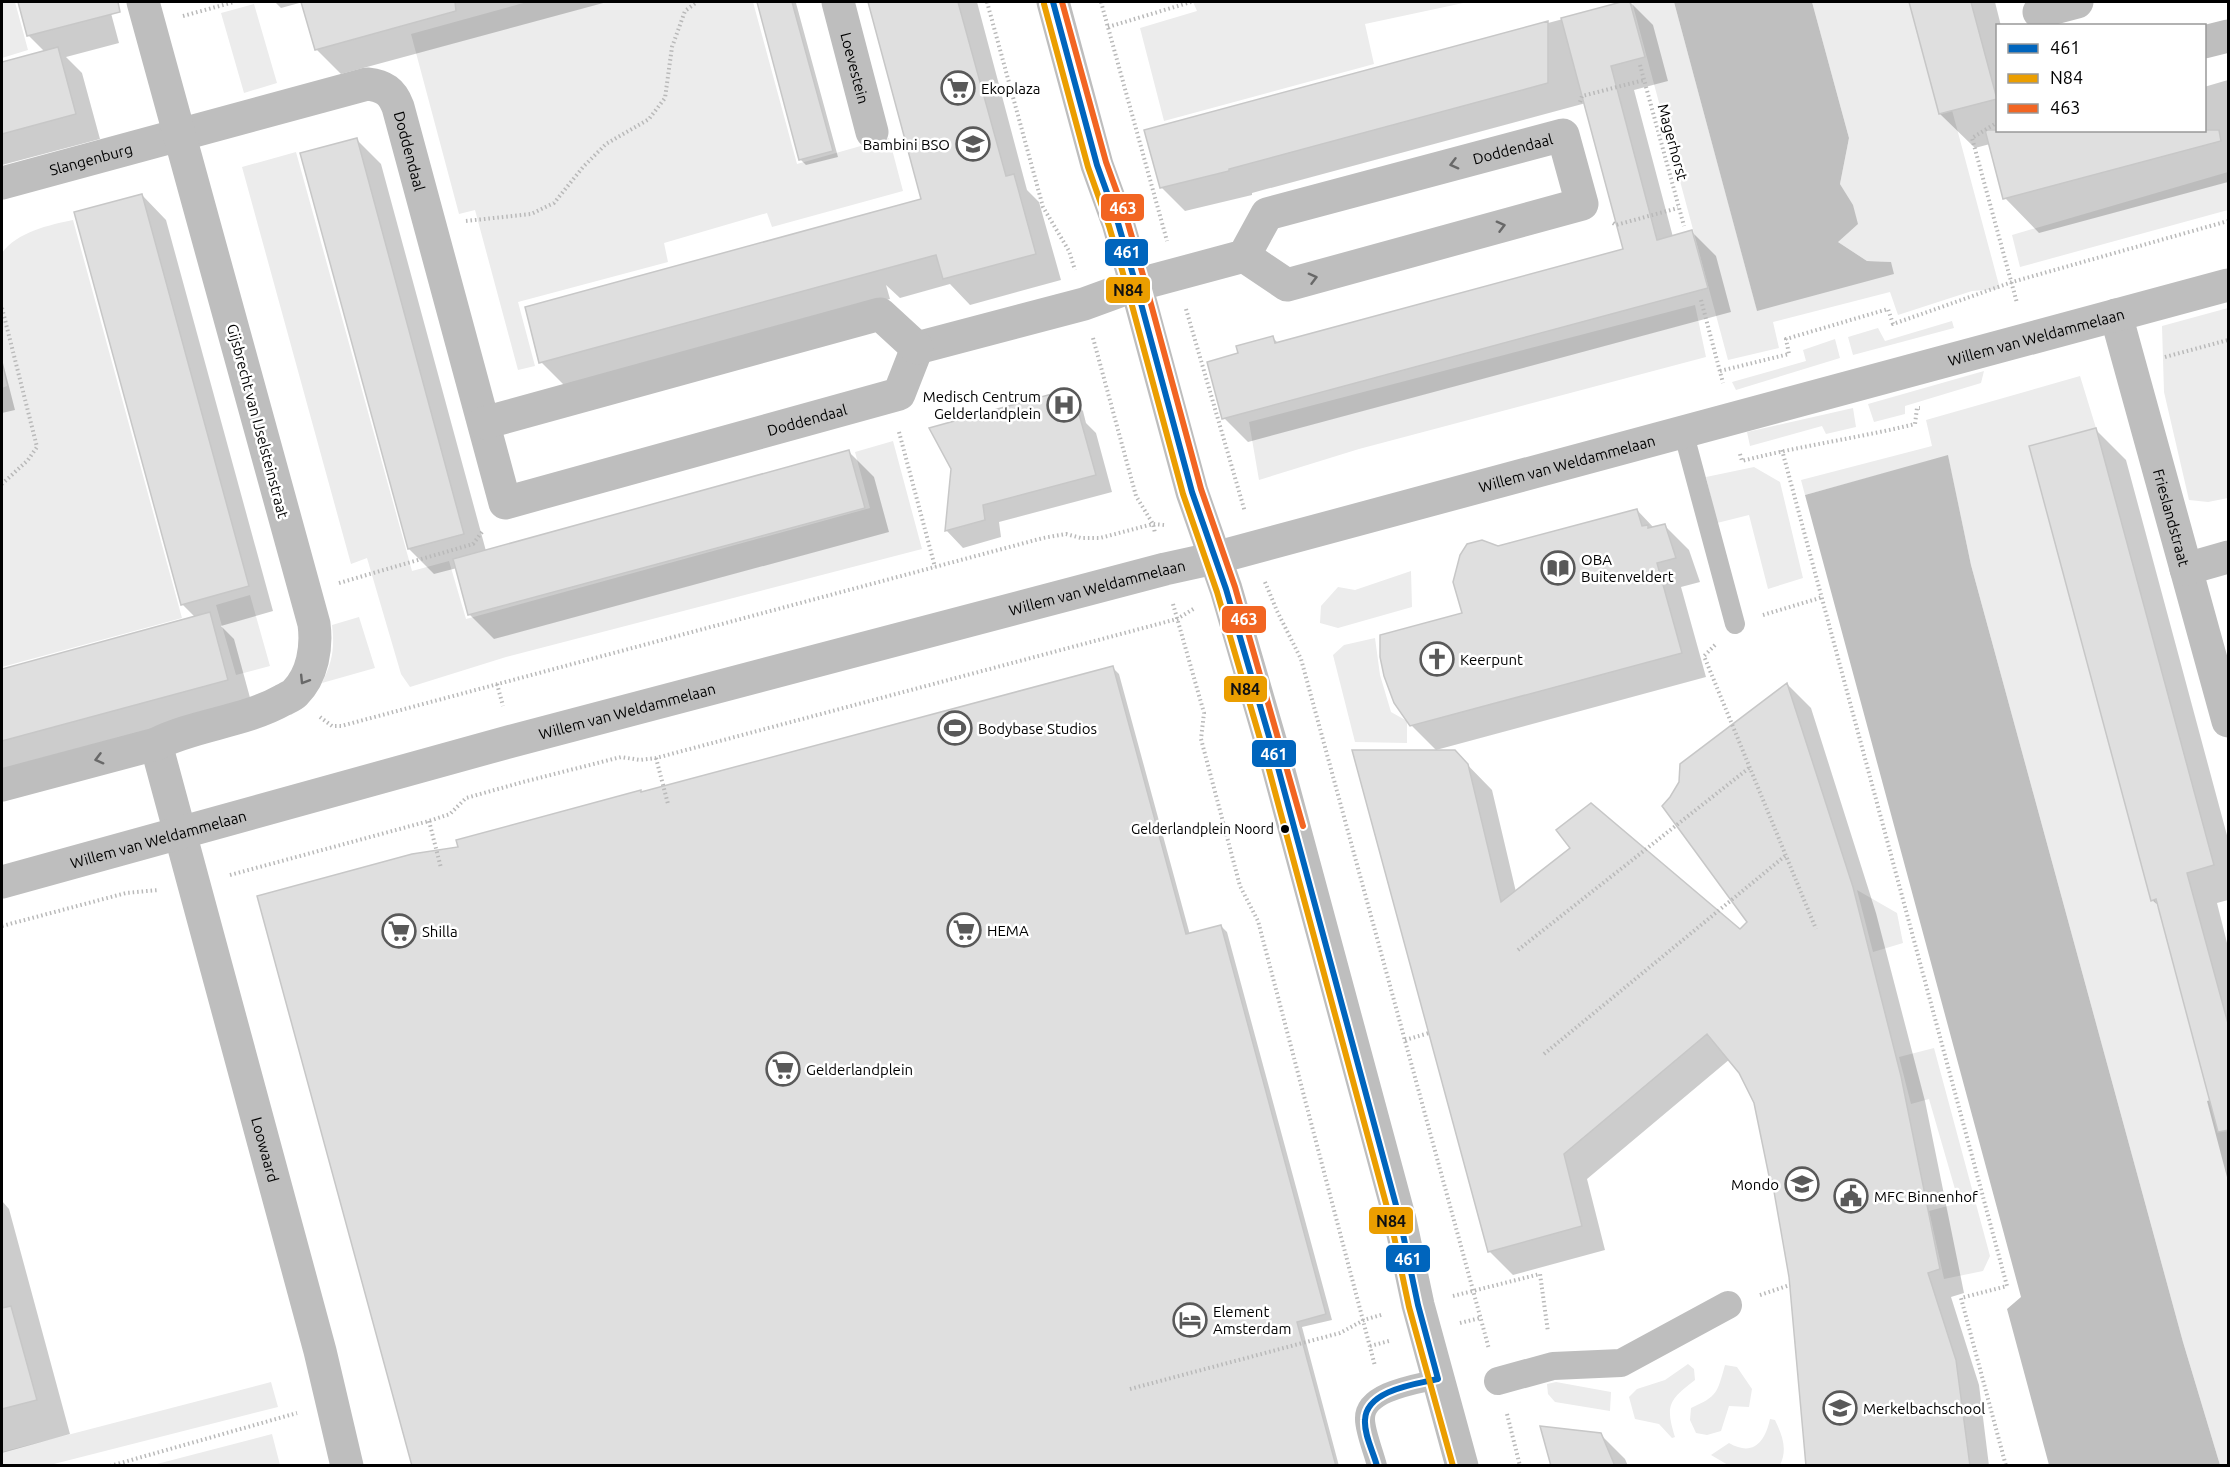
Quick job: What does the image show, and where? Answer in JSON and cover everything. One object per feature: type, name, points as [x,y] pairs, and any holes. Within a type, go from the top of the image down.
[{"type":"street","name":"Loevestein","points":[[838,2],[872,132]]},
{"type":"street","points":[[1053,2],[1097,165],[1118,223],[1136,285],[1192,492],[1226,589],[1277,764],[1400,1220],[1418,1305],[1462,1466]]},
{"type":"street","points":[[2039,13],[2077,2]]},
{"type":"street","name":"Gijsbrecht van IJselsteinstraat","points":[[146,14],[309,608],[315,649],[310,670],[295,694]]},
{"type":"street","points":[[2206,42],[2229,36]]},
{"type":"street","name":"Doddendaal","points":[[180,135],[367,84],[382,86],[394,95],[505,503],[889,397]]},
{"type":"street","name":"Slangenburg","points":[[2,183],[180,135]]},
{"type":"street","name":"Doddendaal","points":[[1244,256],[1267,214],[1563,135],[1582,204]]},
{"type":"street","points":[[917,348],[1084,304],[1136,285],[1244,256],[1287,285],[1582,204]]},
{"type":"street","name":"Willem van Weldammelaan","points":[[2,882],[546,732],[1153,572],[1210,543],[1255,547],[2229,285]]},
{"type":"street","points":[[484,423],[880,314],[917,348]]},
{"type":"street","name":"Frieslandstraat","points":[[2116,315],[2229,721]]},
{"type":"street","points":[[889,397],[899,394],[917,348]]},
{"type":"street","points":[[2186,569],[2229,557]]},
{"type":"street","points":[[2,785],[156,744],[173,736],[268,708],[295,694]]},
{"type":"street","name":"Loowaard","points":[[156,744],[333,1402],[347,1466]]},
{"type":"street","points":[[1498,1381],[1553,1366],[1621,1363],[1728,1305]]},
{"type":"lane","points":[[1683,431],[1735,624]]},
{"type":"lane","points":[[1377,1466],[1365,1418],[1370,1405],[1382,1394],[1438,1379]]},
{"type":"path","points":[[146,14],[234,2]]},
{"type":"path","points":[[430,227],[531,214],[554,203],[583,167],[606,144],[649,119],[665,98],[672,47],[685,11],[697,2]]},
{"type":"path","points":[[1101,2],[1262,573],[1276,611],[1301,659],[1520,1466]]},
{"type":"path","points":[[1108,27],[1191,2]]},
{"type":"path","name":"Magerhorst","points":[[1640,65],[1684,226]]},
{"type":"path","points":[[1563,135],[1582,96],[1644,80]]},
{"type":"path","points":[[1996,123],[1972,138],[2027,338]]},
{"type":"path","points":[[1582,204],[1616,225],[1678,208]]},
{"type":"path","points":[[1720,371],[1789,354],[1786,339],[1888,309],[1893,324],[2012,282],[2229,221]]},
{"type":"path","points":[[1701,300],[1742,461],[1782,450],[1869,435],[1915,424],[1917,408],[1928,405]]},
{"type":"path","points":[[2,308],[37,447],[28,460],[2,484]]},
{"type":"path","points":[[2131,366],[2229,340]]},
{"type":"path","points":[[889,397],[935,567]]},
{"type":"path","points":[[1782,450],[2007,1286],[1961,1298],[2006,1466]]},
{"type":"path","points":[[309,608],[473,544],[505,503]]},
{"type":"path","points":[[295,694],[322,720],[332,726],[341,726],[1043,538],[1066,534],[1081,538],[1100,538],[1152,524],[1210,543]]},
{"type":"path","points":[[2,926],[126,893],[167,890],[221,878],[429,821],[450,814],[466,798],[523,782],[621,757],[640,760],[656,758],[1177,618],[1226,589]]},
{"type":"path","points":[[1177,618],[1204,713],[1201,739],[1240,886],[1258,921],[1382,1394]]},
{"type":"path","points":[[1731,725],[1816,929]]},
{"type":"path","points":[[656,758],[668,804]]},
{"type":"path","points":[[1518,951],[1749,768]]},
{"type":"path","points":[[429,821],[441,868]]},
{"type":"path","points":[[1544,1054],[1785,856]]},
{"type":"path","points":[[1405,1040],[1429,1034]]},
{"type":"path","points":[[1130,1389],[1340,1333],[1364,1320],[1540,1274],[1553,1366]]},
{"type":"path","points":[[110,1466],[333,1402]]},
{"type":"shaded area","points":[[2,2],[15,2],[28,50],[2,58]]},
{"type":"shaded area","points":[[527,2],[753,2],[797,164],[889,138],[903,191],[772,227],[767,213],[664,243],[668,262],[518,302],[535,366],[518,370],[475,210],[459,214],[411,34]]},
{"type":"shaded area","points":[[1193,2],[1468,2],[1365,24],[1374,64],[1164,121],[1140,28],[1197,11]]},
{"type":"shaded area","points":[[1632,2],[1674,2],[1757,310],[1890,262],[1867,261],[1838,242],[1852,205],[1840,184],[1849,138],[1812,2],[1923,2],[2000,289],[1972,291],[1898,315],[1890,292],[1773,322],[1779,348],[1728,360]]},
{"type":"shaded area","points":[[1674,2],[1812,2],[1849,138],[1840,184],[1853,205],[1858,224],[1838,242],[1867,261],[1891,262],[1894,274],[1757,311]]},
{"type":"shaded area","points":[[254,4],[277,83],[244,93],[221,13]]},
{"type":"shaded area","points":[[296,152],[412,571],[449,561],[466,619],[870,508],[855,452],[893,441],[922,549],[506,657],[410,687],[401,674],[367,558],[351,564],[242,167]]},
{"type":"shaded area","points":[[2228,172],[2228,210],[2020,267],[2012,235]]},
{"type":"shaded area","points":[[73,220],[182,618],[2,667],[2,388],[7,386],[2,364],[2,253],[8,246],[25,235],[44,227]]},
{"type":"shaded area","points":[[1695,305],[1706,357],[1359,449],[1259,480],[1249,422]]},
{"type":"shaded area","points":[[2228,308],[2228,498],[2208,502],[2189,500],[2164,392],[2162,326]]},
{"type":"shaded area","points":[[1952,321],[1954,328],[1853,355],[1848,337],[1878,328],[1885,341]]},
{"type":"shaded area","points":[[1835,339],[1840,358],[1736,390],[1732,382],[1806,361],[1803,350]]},
{"type":"shaded area","points":[[1984,371],[1981,383],[1905,406],[1905,414],[1874,422],[1868,404]]},
{"type":"shaded area","points":[[2080,376],[2096,428],[2145,874],[2228,1095],[2228,1465],[2220,1465],[2183,1342],[1971,565],[1948,456],[1805,495],[1801,480],[1932,446],[1926,420]]},
{"type":"shaded area","points":[[1853,408],[1856,427],[1826,434],[1822,426],[1750,446],[1747,432]]},
{"type":"shaded area","points":[[1948,455],[1971,565],[2183,1342],[2220,1465],[2049,1465],[2007,1309],[2021,1297],[1805,495]]},
{"type":"shaded area","points":[[1754,467],[1780,482],[1803,578],[1768,589],[1749,515],[1717,523],[1706,477]]},
{"type":"shaded area","points":[[1411,571],[1412,607],[1338,628],[1320,623],[1321,606],[1338,587],[1355,590]]},
{"type":"shaded area","points":[[250,595],[270,666],[236,675],[216,605]]},
{"type":"shaded area","points":[[359,617],[375,668],[322,683],[332,655],[332,625]]},
{"type":"shaded area","points":[[1375,638],[1380,675],[1391,712],[1407,721],[1407,743],[1355,742],[1333,655],[1344,645]]},
{"type":"shaded area","points":[[1857,890],[1897,913],[1903,943],[1873,952]]},
{"type":"shaded area","points":[[1934,1048],[1990,1256],[1983,1271],[1944,1279],[1929,1211],[1959,1203],[1929,1099],[1911,1104],[1899,1057]]},
{"type":"shaded area","points":[[1688,1364],[1694,1369],[1695,1380],[1675,1398],[1672,1404],[1670,1417],[1675,1437],[1672,1438],[1659,1424],[1635,1419],[1629,1397],[1637,1389],[1665,1380]]},
{"type":"shaded area","points":[[1725,1365],[1737,1367],[1752,1389],[1749,1407],[1729,1406],[1721,1431],[1707,1435],[1696,1433],[1690,1420],[1691,1408],[1712,1397],[1718,1388]]},
{"type":"shaded area","points":[[271,1382],[278,1407],[50,1465],[2,1465],[2,1452]]},
{"type":"shaded area","points":[[1556,1382],[1611,1392],[1610,1411],[1555,1402],[1548,1394],[1547,1384]]},
{"type":"shaded area","points":[[1770,1419],[1775,1420],[1783,1442],[1784,1453],[1780,1465],[1728,1465],[1711,1455],[1729,1443],[1745,1448],[1757,1445],[1765,1434]]},
{"type":"shaded area","points":[[272,1434],[280,1465],[153,1465]]},
{"type":"building","points":[[18,2],[118,2],[120,12],[27,36]]},
{"type":"building","points":[[301,2],[455,2],[456,11],[315,50]]},
{"type":"building","points":[[757,2],[792,2],[833,151],[799,160]]},
{"type":"building","points":[[868,2],[958,2],[1006,176],[1014,174],[1036,254],[943,279],[936,255],[539,363],[525,307],[921,199]]},
{"type":"building","points":[[1621,2],[1630,2],[1645,57],[1611,66],[1657,240],[1692,230],[1708,288],[1222,419],[1207,362],[1238,353],[1236,346],[1273,336],[1275,343],[1623,249],[1561,18]]},
{"type":"building","points":[[1909,2],[1971,2],[1996,99],[1939,114]]},
{"type":"building","points":[[1548,21],[1548,83],[1160,188],[1144,130]]},
{"type":"building","points":[[58,47],[76,114],[2,134],[2,62]]},
{"type":"building","points":[[1985,130],[1996,130],[1996,132],[2206,132],[2206,130],[2219,130],[2221,141],[2003,199]]},
{"type":"building","points":[[357,138],[464,534],[408,549],[300,153]]},
{"type":"building","points":[[142,194],[249,586],[181,605],[74,212]]},
{"type":"building","points":[[1059,392],[1059,394],[1066,392],[1072,416],[1079,414],[1096,475],[983,505],[985,520],[945,531],[951,469],[929,428]]},
{"type":"building","points":[[2096,428],[2214,865],[2187,873],[2229,1027],[2229,1130],[2218,1132],[2156,899],[2151,901],[2029,446]]},
{"type":"building","points":[[849,450],[865,508],[468,615],[453,559]]},
{"type":"building","points":[[1637,509],[1642,526],[1648,525],[1648,528],[1665,524],[1676,558],[1657,563],[1682,653],[1410,726],[1394,703],[1384,676],[1380,657],[1380,635],[1462,613],[1453,582],[1460,555],[1467,544],[1482,540],[1498,546]]},
{"type":"building","points":[[210,612],[228,680],[2,741],[2,669]]},
{"type":"building","name":"Gelderlandplein","points":[[1113,666],[1186,934],[1221,925],[1326,1314],[1297,1322],[1336,1466],[412,1466],[257,896],[412,854],[458,847],[456,840]]},
{"type":"building","points":[[1787,683],[1853,887],[1901,1076],[1940,1269],[1928,1273],[1956,1360],[1970,1466],[1806,1466],[1789,1277],[1772,1180],[1770,1181],[1754,1103],[1739,1073],[1707,1034],[1564,1154],[1582,1226],[1488,1252],[1352,750],[1455,750],[1468,764],[1501,902],[1570,848],[1556,830],[1591,803],[1740,929],[1747,922],[1662,806],[1679,782],[1680,764]]},
{"type":"building","points":[[11,1306],[37,1400],[2,1409],[2,1308]]},
{"type":"building","points":[[1540,1426],[1601,1433],[1615,1466],[1551,1466]]},
{"type":"transit line","name":"461","points":[[1053,2],[1097,165],[1118,223],[1136,285],[1192,492],[1226,589],[1277,764],[1400,1220],[1418,1305],[1438,1379],[1394,1390],[1383,1395],[1368,1410],[1365,1420],[1366,1431],[1377,1466]]},
{"type":"transit line","name":"463","points":[[1062,2],[1106,162],[1127,220],[1145,282],[1201,489],[1235,587],[1303,826]]},
{"type":"transit line","name":"N84","points":[[1044,4],[1088,167],[1127,287],[1183,494],[1217,592],[1268,766],[1391,1222],[1409,1307],[1453,1466]]},
{"type":"place","name":"Ekoplaza","points":[[958,88]]},
{"type":"place","name":"Bambini BSO","points":[[973,144]]},
{"type":"place","name":"Medisch Centrum Gelderlandplein","points":[[1064,405]]},
{"type":"place","name":"OBA Buitenveldert","points":[[1558,568]]},
{"type":"place","name":"Keerpunt","points":[[1437,659]]},
{"type":"place","name":"Bodybase Studios","points":[[955,728]]},
{"type":"place","name":"Gelderlandplein Noord","points":[[1285,829]]},
{"type":"place","name":"HEMA","points":[[964,930]]},
{"type":"place","name":"Shilla","points":[[399,931]]},
{"type":"place","name":"Gelderlandplein","points":[[783,1069]]},
{"type":"place","name":"Mondo","points":[[1802,1184]]},
{"type":"place","name":"MFC Binnenhof","points":[[1851,1196]]},
{"type":"place","name":"Element Amsterdam","points":[[1190,1320]]},
{"type":"place","name":"Merkelbachschool","points":[[1840,1408]]}]
